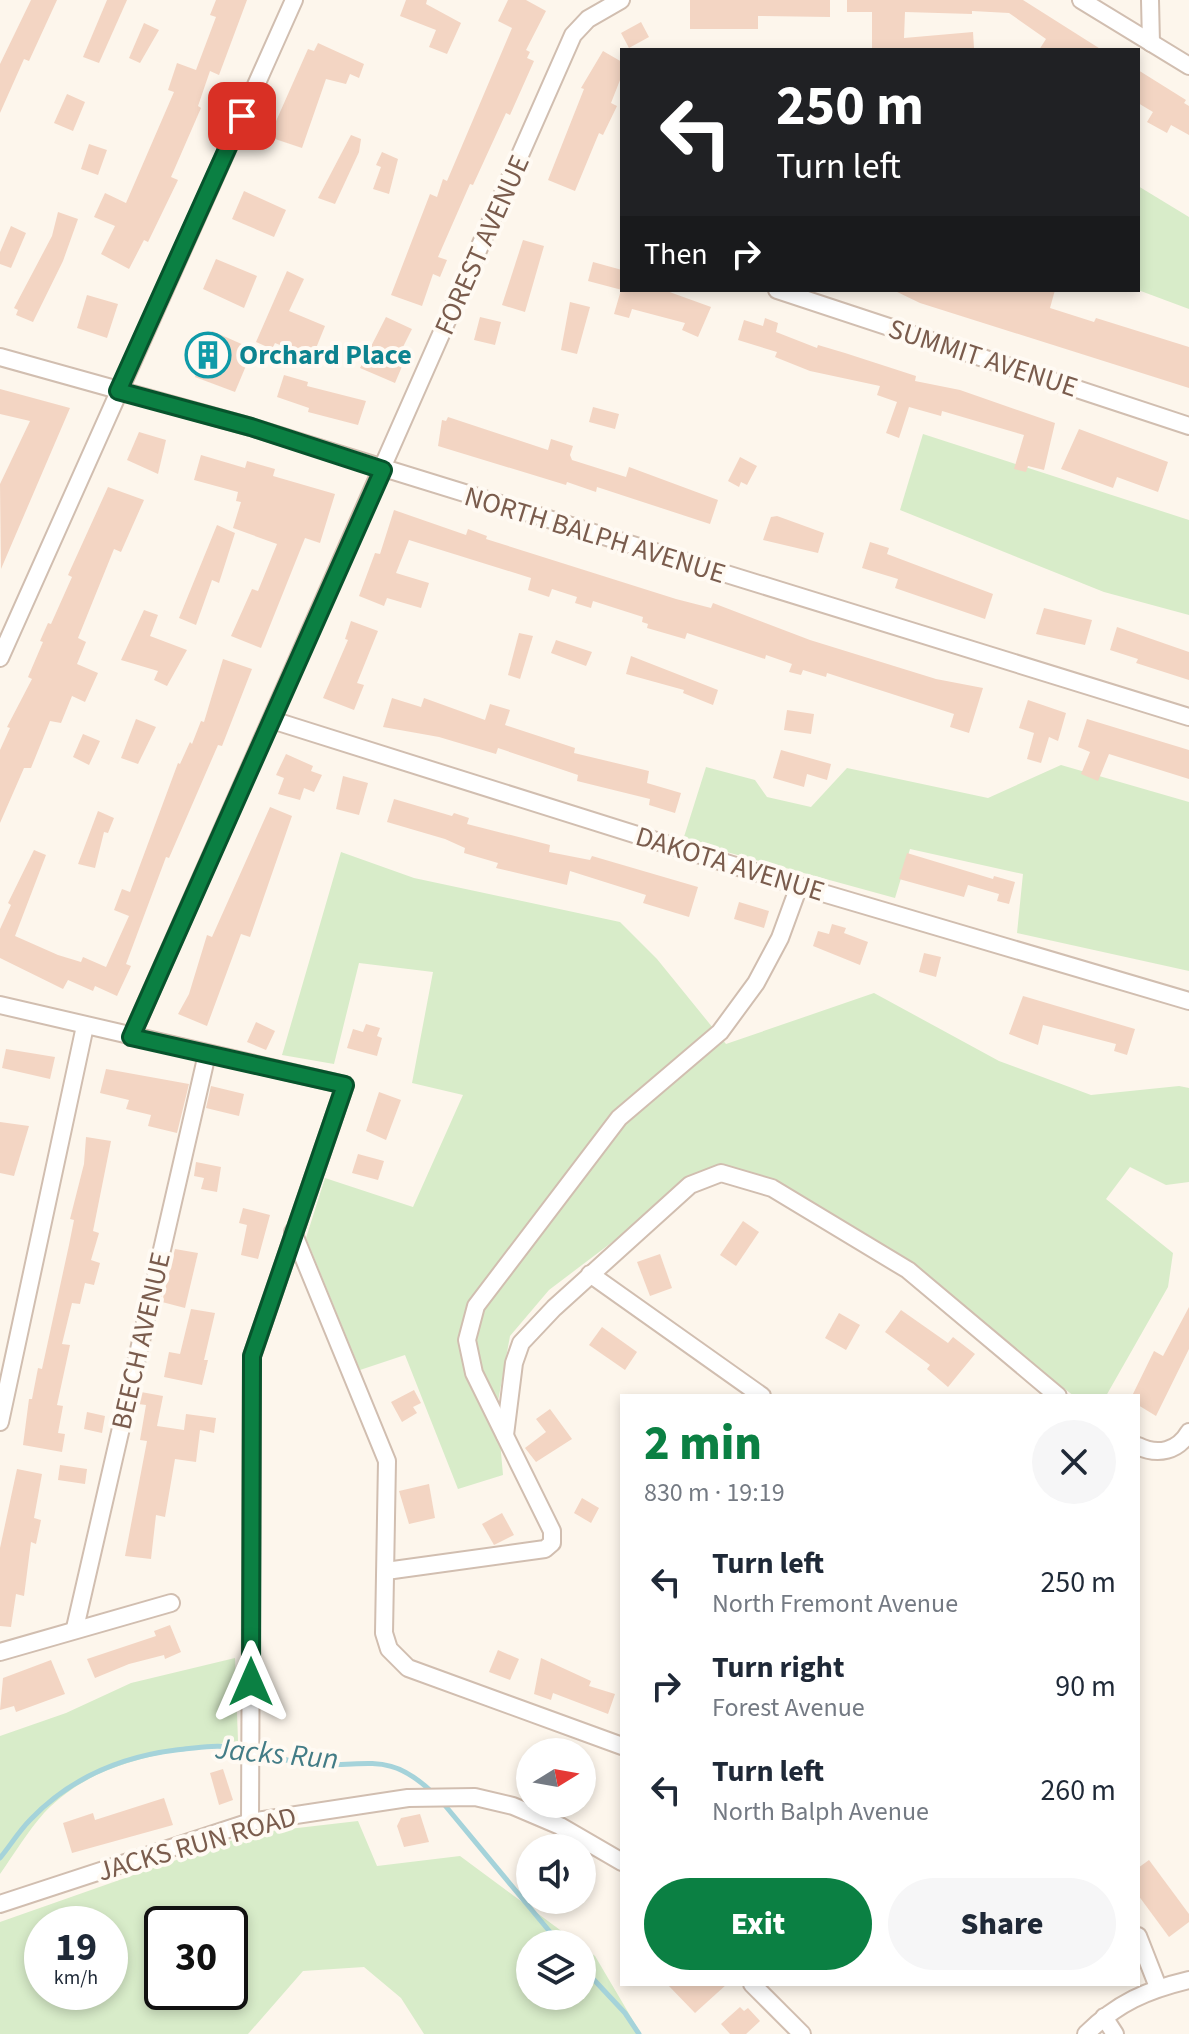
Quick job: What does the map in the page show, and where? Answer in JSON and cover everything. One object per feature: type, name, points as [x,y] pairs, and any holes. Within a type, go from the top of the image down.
[{"type":"street","points":[[0,658],[294,0]]},
{"type":"street","name":"FOREST AVENUE","points":[[131,1037],[573,35],[588,19],[621,0]]},
{"type":"street","points":[[1081,0],[1189,66]]},
{"type":"street","points":[[1150,0],[1151,43]]},
{"type":"street","name":"SUMMIT AVENUE","points":[[783,292],[1189,426]]},
{"type":"street","name":"NORTH BALPH AVENUE","points":[[0,357],[251,427],[1189,717]]},
{"type":"street","name":"DAKOTA AVENUE","points":[[272,720],[799,886],[1189,1001]]},
{"type":"street","points":[[386,1571],[545,1549],[553,1539],[474,1373],[467,1340],[476,1306],[619,1118],[720,1032],[756,983],[780,938],[799,886]]},
{"type":"street","points":[[0,1005],[345,1085],[252,1356],[250,1822]]},
{"type":"street","points":[[0,1422],[85,1026]]},
{"type":"street","name":"BEECH AVENUE","points":[[75,1628],[207,1054]]},
{"type":"street","points":[[505,1437],[514,1363],[521,1343],[590,1274],[690,1185],[721,1173],[772,1188],[908,1270],[1056,1394]]},
{"type":"street","points":[[293,1232],[387,1461],[384,1633],[396,1658],[408,1668],[620,1745]]},
{"type":"street","points":[[590,1274],[759,1394]]},
{"type":"street","points":[[1140,1447],[1156,1452],[1170,1449],[1189,1432]]},
{"type":"street","points":[[0,1652],[75,1628],[171,1603]]},
{"type":"street","name":"JACKS RUN ROAD","points":[[0,1904],[250,1822],[408,1798],[475,1797],[513,1806],[560,1826],[620,1861]]},
{"type":"street","points":[[1140,1941],[1158,1987]]},
{"type":"street","points":[[1086,2034],[1104,2017],[1137,1995],[1189,1980]]},
{"type":"street","points":[[754,1986],[802,2034]]},
{"type":"street","points":[[1104,2017],[1115,2034]]},
{"type":"green space","points":[[1140,187],[1189,217],[1189,309],[1140,291]]},
{"type":"green space","points":[[923,434],[1189,520],[1189,615],[1104,592],[900,510]]},
{"type":"green space","points":[[1061,765],[1189,802],[1189,971],[1017,933],[1023,874],[910,849],[895,898],[683,840],[706,767],[755,780],[767,797],[811,807],[847,768],[988,798]]},
{"type":"green space","points":[[341,852],[414,878],[620,922],[657,959],[726,1044],[874,993],[999,1061],[1091,1095],[1179,1086],[1189,1088],[1189,1182],[1166,1185],[1130,1167],[1106,1199],[1173,1253],[1168,1287],[1107,1394],[1071,1394],[993,1334],[914,1265],[777,1186],[728,1169],[710,1168],[549,1290],[510,1336],[497,1407],[503,1475],[458,1489],[405,1355],[360,1370],[306,1238],[325,1178],[413,1207],[463,1095],[412,1083],[433,972],[359,963],[334,1064],[282,1055]]},
{"type":"green space","points":[[235,1658],[238,1741],[134,1761],[86,1780],[44,1813],[0,1874],[0,1736],[66,1713],[131,1683]]},
{"type":"green space","points":[[358,1821],[377,1866],[460,1856],[516,1897],[516,1914],[538,1914],[560,1930],[516,1930],[516,2010],[596,2010],[596,1958],[641,2034],[424,2034],[401,1998],[364,1967],[303,1971],[248,2034],[0,2034],[0,1922],[24,1914],[24,2010],[128,2010],[128,1906],[45,1906],[253,1833]]},
{"type":"building","points":[[31,0],[57,0],[29,61],[24,59],[0,113],[0,64]]},
{"type":"building","points":[[107,0],[127,0],[99,63],[83,57]]},
{"type":"building","points":[[216,0],[247,0],[219,75],[210,71],[198,106],[201,108],[171,177],[178,180],[148,242],[144,240],[129,269],[101,254],[115,226],[94,217],[105,193],[126,203],[174,92],[168,90],[177,63],[196,70],[216,17],[210,15]]},
{"type":"building","points":[[406,0],[427,0],[426,4],[461,23],[447,54],[429,47],[436,30],[400,16]]},
{"type":"building","points":[[508,0],[526,0],[546,11],[526,50],[530,52],[527,58],[534,61],[510,115],[506,113],[473,185],[470,184],[438,257],[447,260],[440,277],[433,274],[422,306],[391,295],[430,194],[437,197],[443,179],[447,181],[512,28],[498,21]]},
{"type":"building","points":[[690,0],[830,0],[830,17],[758,16],[758,29],[690,29]]},
{"type":"building","points":[[847,0],[1023,0],[1099,48],[1040,48],[1046,39],[1009,13],[972,11],[972,14],[905,12],[904,38],[973,32],[974,48],[872,48],[872,12],[847,12]]},
{"type":"building","points":[[641,22],[649,37],[629,48],[621,33]]},
{"type":"building","points":[[144,23],[159,30],[140,63],[129,58]]},
{"type":"building","points":[[318,43],[364,64],[359,78],[350,74],[346,84],[326,79],[302,148],[269,137],[308,49],[314,51]]},
{"type":"building","points":[[603,51],[620,61],[620,80],[611,103],[617,106],[603,135],[599,133],[575,191],[548,180],[584,89],[581,88]]},
{"type":"building","points":[[1140,71],[1186,100],[1184,103],[1189,106],[1189,135],[1171,125],[1167,133],[1147,122],[1153,112],[1140,104]]},
{"type":"building","points":[[67,94],[85,102],[73,131],[54,123]]},
{"type":"building","points":[[351,135],[361,139],[359,152],[335,204],[318,198]]},
{"type":"building","points":[[89,144],[107,150],[98,175],[81,169]]},
{"type":"building","points":[[382,152],[398,159],[389,194],[373,189],[381,167],[376,165]]},
{"type":"building","points":[[244,191],[286,210],[274,237],[232,219]]},
{"type":"building","points":[[58,212],[78,219],[63,261],[33,322],[16,315],[18,310],[14,308],[52,236]]},
{"type":"building","points":[[11,226],[26,233],[11,268],[0,264],[0,252]]},
{"type":"building","points":[[523,240],[544,246],[525,312],[502,305]]},
{"type":"building","points":[[216,259],[257,276],[244,308],[203,289]]},
{"type":"building","points":[[593,262],[620,269],[620,289],[588,281]]},
{"type":"building","points":[[287,271],[304,279],[289,311],[325,326],[312,358],[275,343],[272,349],[256,342]]},
{"type":"building","points":[[620,292],[670,292],[711,307],[698,337],[682,330],[685,323],[632,309],[629,318],[614,314]]},
{"type":"building","points":[[897,292],[1054,292],[1050,308],[1094,322],[1096,318],[1189,347],[1189,388],[920,303]]},
{"type":"building","points":[[87,295],[118,304],[107,338],[77,328]]},
{"type":"building","points":[[570,302],[590,307],[577,354],[561,350]]},
{"type":"building","points":[[386,317],[412,329],[396,361],[403,364],[395,383],[360,368]]},
{"type":"building","points":[[480,317],[501,322],[495,345],[474,340]]},
{"type":"building","points":[[765,318],[778,323],[776,332],[817,348],[818,345],[845,353],[916,376],[915,381],[960,390],[1055,423],[1044,470],[1028,466],[1026,472],[1014,469],[1024,435],[942,411],[941,416],[909,407],[899,438],[886,433],[897,402],[877,395],[880,386],[810,371],[775,357],[777,352],[738,340],[744,320],[763,326]]},
{"type":"building","points":[[212,331],[253,349],[235,392],[195,377]]},
{"type":"building","points":[[284,375],[308,382],[307,386],[366,401],[358,425],[308,412],[309,408],[277,397]]},
{"type":"building","points":[[0,389],[70,408],[1,569],[0,484],[30,421],[0,414]]},
{"type":"building","points":[[593,407],[619,414],[615,429],[589,422]]},
{"type":"building","points":[[448,417],[548,450],[551,439],[573,446],[572,460],[626,477],[629,467],[718,500],[710,524],[597,487],[596,492],[567,482],[566,485],[438,446],[442,420],[446,421]]},
{"type":"building","points":[[1079,429],[1168,462],[1158,492],[1117,477],[1113,488],[1061,469]]},
{"type":"building","points":[[139,432],[166,440],[158,474],[127,460]]},
{"type":"building","points":[[201,455],[245,468],[247,461],[275,469],[273,476],[335,494],[320,543],[305,538],[261,648],[231,636],[252,589],[258,591],[277,544],[233,528],[241,502],[236,501],[238,492],[194,480]]},
{"type":"building","points":[[740,457],[757,466],[747,485],[741,482],[739,487],[728,481]]},
{"type":"building","points":[[108,487],[144,500],[121,552],[114,549],[78,638],[86,642],[77,664],[98,673],[85,702],[72,696],[61,723],[50,721],[31,768],[24,768],[0,823],[0,750],[10,728],[7,727],[32,679],[28,677],[43,642],[40,641],[72,577],[68,575]]},
{"type":"building","points":[[394,510],[466,535],[468,529],[487,536],[486,539],[676,599],[711,608],[713,603],[810,640],[936,679],[983,688],[969,733],[950,727],[954,714],[827,673],[826,677],[803,670],[801,675],[789,672],[792,664],[766,655],[765,659],[687,633],[685,639],[647,628],[648,624],[642,622],[643,617],[593,601],[591,608],[575,603],[577,597],[552,589],[549,597],[528,590],[531,578],[409,540],[396,573],[429,583],[421,608],[387,598],[384,606],[359,596],[375,553],[380,554]]},
{"type":"building","points":[[777,516],[824,533],[818,553],[763,540],[771,517]]},
{"type":"building","points":[[217,525],[235,533],[219,583],[212,580],[196,625],[179,618]]},
{"type":"building","points":[[870,542],[889,548],[887,554],[993,594],[985,619],[895,588],[898,579],[862,568]]},
{"type":"building","points":[[1044,608],[1092,620],[1085,645],[1036,634]]},
{"type":"building","points":[[144,610],[158,615],[150,636],[187,650],[167,686],[154,680],[158,671],[121,660]]},
{"type":"building","points":[[351,621],[378,631],[357,683],[364,685],[354,710],[323,698],[348,640],[345,639]]},
{"type":"building","points":[[1117,627],[1189,652],[1189,680],[1136,663],[1138,659],[1110,650]]},
{"type":"building","points":[[519,633],[533,636],[520,679],[508,675]]},
{"type":"building","points":[[556,640],[592,652],[586,666],[551,653]]},
{"type":"building","points":[[631,656],[718,690],[713,705],[683,693],[684,690],[626,674]]},
{"type":"building","points":[[223,659],[252,669],[222,746],[218,745],[169,858],[166,857],[126,964],[131,966],[117,996],[95,986],[93,991],[68,980],[63,989],[0,958],[0,929],[11,905],[8,903],[34,850],[46,855],[15,936],[58,955],[81,962],[83,957],[106,967],[129,916],[114,910],[122,889],[130,892],[178,763],[190,742],[192,744],[201,721],[204,722]]},
{"type":"building","points":[[392,698],[421,707],[424,698],[485,720],[490,704],[510,710],[505,725],[575,748],[574,753],[649,771],[647,783],[681,793],[675,813],[649,805],[650,799],[577,781],[578,775],[498,748],[496,754],[439,737],[383,727]]},
{"type":"building","points":[[1028,700],[1066,713],[1058,741],[1049,737],[1041,763],[1027,759],[1034,733],[1019,728]]},
{"type":"building","points":[[787,710],[814,714],[811,734],[784,730]]},
{"type":"building","points":[[136,719],[156,727],[138,764],[121,758]]},
{"type":"building","points":[[1087,719],[1189,750],[1189,779],[1109,754],[1098,781],[1081,774],[1090,752],[1078,747]]},
{"type":"building","points":[[83,734],[100,741],[89,765],[73,757]]},
{"type":"building","points":[[781,750],[831,764],[827,780],[807,774],[804,787],[773,778]]},
{"type":"building","points":[[286,754],[313,766],[311,771],[322,775],[314,792],[304,788],[300,800],[278,794],[284,778],[276,775]]},
{"type":"building","points":[[343,776],[368,783],[359,815],[336,809]]},
{"type":"building","points":[[394,799],[452,816],[454,813],[469,818],[467,824],[550,845],[549,852],[590,860],[592,856],[698,887],[689,917],[643,903],[646,895],[570,871],[567,885],[496,868],[498,863],[464,853],[465,848],[445,839],[387,822]]},
{"type":"building","points":[[270,807],[292,816],[250,937],[241,934],[207,1026],[178,1014],[189,994],[207,935],[212,937]]},
{"type":"building","points":[[98,811],[114,818],[108,833],[104,832],[95,868],[78,864]]},
{"type":"building","points":[[907,853],[993,879],[994,876],[1015,882],[1009,904],[997,901],[999,894],[968,885],[964,897],[899,879]]},
{"type":"building","points":[[739,902],[769,911],[764,928],[734,919]]},
{"type":"building","points":[[832,924],[846,928],[844,933],[868,942],[860,965],[813,946],[818,931],[829,934]]},
{"type":"building","points":[[924,953],[941,957],[936,977],[919,972]]},
{"type":"building","points":[[1023,996],[1135,1029],[1127,1055],[1114,1051],[1116,1044],[1043,1025],[1038,1045],[1009,1034]]},
{"type":"building","points":[[256,1022],[275,1031],[266,1050],[247,1042]]},
{"type":"building","points":[[366,1024],[380,1028],[377,1036],[382,1038],[377,1056],[347,1048],[353,1029],[363,1032]]},
{"type":"building","points":[[6,1049],[55,1057],[50,1079],[2,1068]]},
{"type":"building","points":[[106,1069],[189,1084],[177,1133],[148,1126],[151,1115],[126,1109],[129,1100],[100,1093]]},
{"type":"building","points":[[211,1086],[244,1094],[239,1116],[206,1108]]},
{"type":"building","points":[[379,1092],[401,1100],[386,1140],[366,1131]]},
{"type":"building","points":[[0,1122],[29,1126],[14,1176],[0,1173]]},
{"type":"building","points":[[86,1137],[111,1141],[93,1231],[99,1233],[91,1260],[100,1263],[94,1285],[85,1283],[80,1304],[72,1303],[62,1344],[70,1345],[57,1405],[63,1406],[58,1433],[65,1434],[62,1452],[23,1445],[29,1399],[32,1399],[38,1368],[42,1369],[69,1245],[74,1220],[70,1219],[84,1164]]},
{"type":"building","points":[[358,1154],[384,1161],[378,1180],[352,1173]]},
{"type":"building","points":[[196,1162],[221,1167],[217,1192],[201,1189],[204,1178],[194,1176]]},
{"type":"building","points":[[243,1208],[270,1215],[258,1259],[241,1255],[247,1225],[239,1223]]},
{"type":"building","points":[[743,1221],[759,1232],[736,1266],[720,1255]]},
{"type":"building","points":[[175,1249],[198,1253],[185,1308],[162,1302]]},
{"type":"building","points":[[660,1254],[672,1288],[650,1296],[637,1262]]},
{"type":"building","points":[[1189,1307],[1189,1349],[1156,1416],[1140,1406],[1140,1394],[1133,1394],[1154,1351],[1163,1356]]},
{"type":"building","points":[[191,1309],[215,1313],[204,1360],[208,1360],[202,1385],[164,1377],[169,1352],[180,1354]]},
{"type":"building","points":[[901,1310],[948,1343],[953,1337],[975,1354],[948,1387],[927,1369],[930,1365],[885,1332]]},
{"type":"building","points":[[839,1313],[860,1325],[846,1350],[825,1338]]},
{"type":"building","points":[[602,1327],[637,1352],[625,1370],[589,1345]]},
{"type":"building","points":[[414,1390],[421,1403],[413,1407],[417,1413],[402,1422],[391,1402]]},
{"type":"building","points":[[141,1392],[163,1396],[157,1426],[184,1430],[186,1414],[216,1418],[214,1433],[200,1430],[196,1462],[175,1459],[165,1517],[156,1515],[151,1559],[125,1556],[147,1441],[140,1440],[146,1405],[138,1404]]},
{"type":"building","points":[[550,1409],[572,1439],[536,1462],[525,1448],[546,1432],[536,1419]]},
{"type":"building","points":[[87,1412],[105,1416],[102,1433],[84,1429]]},
{"type":"building","points":[[60,1465],[87,1469],[85,1484],[58,1480]]},
{"type":"building","points":[[17,1469],[42,1474],[34,1518],[41,1520],[36,1544],[31,1542],[24,1596],[16,1594],[11,1627],[0,1626],[0,1548]]},
{"type":"building","points":[[429,1484],[435,1518],[409,1524],[399,1491]]},
{"type":"building","points":[[582,1498],[599,1508],[591,1523],[574,1513]]},
{"type":"building","points":[[502,1513],[514,1535],[494,1545],[482,1524]]},
{"type":"building","points":[[170,1625],[181,1652],[165,1659],[164,1655],[129,1664],[95,1678],[87,1659],[156,1636],[154,1631]]},
{"type":"building","points":[[498,1650],[519,1659],[510,1680],[489,1672]]},
{"type":"building","points":[[541,1658],[591,1681],[589,1686],[615,1694],[608,1714],[553,1693],[551,1700],[534,1694]]},
{"type":"building","points":[[51,1660],[65,1694],[16,1712],[14,1706],[0,1710],[3,1678]]},
{"type":"building","points":[[223,1769],[233,1800],[219,1805],[210,1773]]},
{"type":"building","points":[[164,1798],[173,1825],[72,1853],[63,1823],[93,1813],[95,1820]]},
{"type":"building","points":[[420,1814],[429,1842],[404,1847],[397,1826],[401,1818]]},
{"type":"building","points":[[1149,1860],[1189,1914],[1189,1922],[1169,1937],[1140,1898],[1140,1867]]},
{"type":"building","points":[[669,1986],[725,1986],[695,2013]]},
{"type":"building","points":[[740,2007],[744,2011],[748,2008],[760,2021],[746,2034],[730,2034],[721,2024]]},
{"type":"waterway","name":"Jacks Run","points":[[0,1858],[30,1820],[62,1792],[116,1764],[155,1753],[229,1747],[304,1763],[377,1764],[403,1771],[433,1793]]},
{"type":"waterway","name":"Jacks Run","points":[[443,1803],[548,1930]]},
{"type":"waterway","name":"Jacks Run","points":[[596,1982],[625,2013],[639,2034]]},
{"type":"place","name":"Orchard Place","points":[[208,355]]},
{"type":"route","points":[[242,116],[118,391],[251,427],[383,470],[131,1037],[345,1085],[252,1356],[251,1682]]}]
